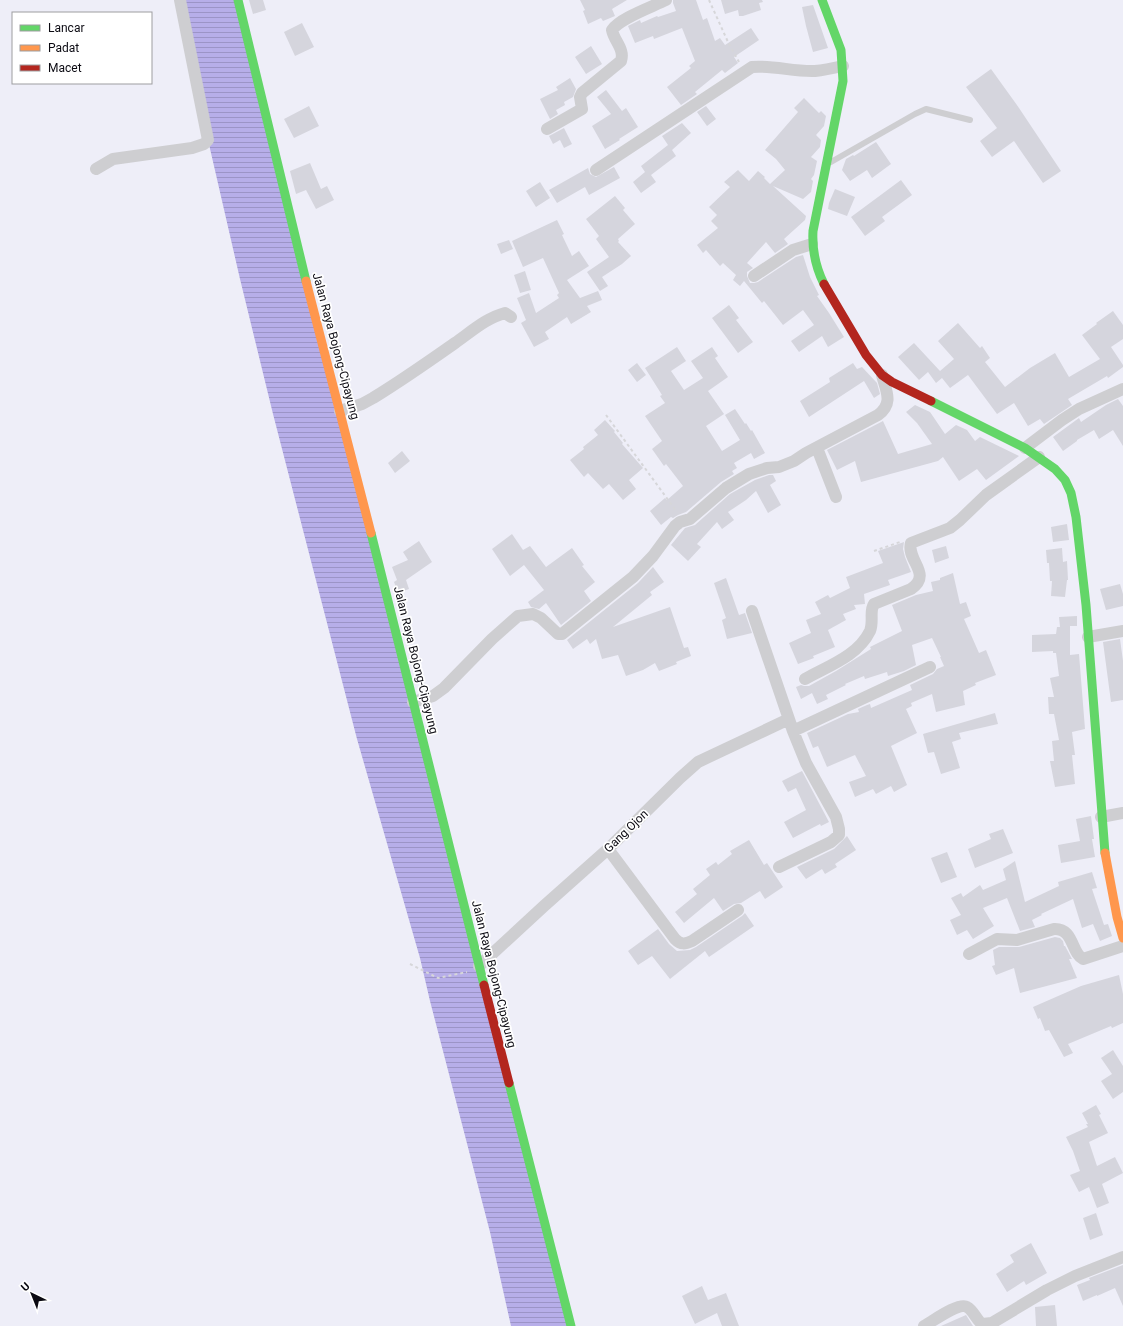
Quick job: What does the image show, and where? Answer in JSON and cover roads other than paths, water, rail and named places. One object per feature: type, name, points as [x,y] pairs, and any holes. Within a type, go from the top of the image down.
[{"type":"street","points":[[96,169],[113,159],[192,148],[204,144],[208,140],[180,0]]},
{"type":"street","name":"Jalan Raya Bojong-Cipayung","points":[[238,0],[305,277],[571,1326]]},
{"type":"street","points":[[547,129],[580,111],[583,107],[580,100],[582,93],[610,71],[620,60],[622,51],[612,35],[614,26],[666,0]]},
{"type":"street","points":[[822,0],[841,50],[844,66],[843,81],[812,244],[814,259],[819,274],[832,298],[866,355],[882,375],[892,382],[1025,448],[1061,474],[1071,493],[1076,517],[1086,605],[1105,851],[1117,917],[1123,938]]},
{"type":"street","points":[[596,170],[752,67],[762,66],[776,69],[815,71],[844,66]]},
{"type":"street","points":[[754,276],[794,250],[812,244]]},
{"type":"street","points":[[340,411],[362,404],[378,395],[476,328],[498,315],[505,313],[511,317]]},
{"type":"street","points":[[414,702],[433,696],[444,688],[492,639],[518,616],[533,614],[541,618],[558,634],[562,634],[633,577],[653,556],[675,526],[690,519],[718,494],[738,480],[758,471],[780,467],[794,462],[883,411],[888,402],[882,375]]},
{"type":"street","points":[[1025,448],[1079,409],[1123,389]]},
{"type":"street","points":[[817,448],[836,497]]},
{"type":"street","points":[[805,679],[847,656],[856,649],[869,632],[873,622],[872,609],[874,604],[911,589],[920,580],[917,565],[911,551],[911,543],[950,528],[986,495],[1039,457]]},
{"type":"street","points":[[752,611],[793,731],[806,763],[836,817],[839,830],[839,835],[831,842],[779,867]]},
{"type":"street","points":[[1088,637],[1123,631]]},
{"type":"street","points":[[793,731],[930,667]]},
{"type":"street","name":"Gang Ojon","points":[[479,966],[608,849],[698,762],[789,719]]},
{"type":"street","points":[[1102,817],[1123,813]]},
{"type":"street","points":[[608,849],[674,939],[679,943],[685,944],[692,941],[738,910]]},
{"type":"street","points":[[969,954],[997,939],[1017,940],[1054,928],[1060,928],[1065,932],[1073,942],[1080,958],[1083,959],[1123,946]]},
{"type":"street","points":[[924,1326],[953,1309],[962,1306],[970,1308],[977,1320],[982,1324],[992,1323],[1047,1290],[1075,1276],[1123,1258]]},
{"type":"lane","points":[[826,164],[926,109],[970,120]]}]
